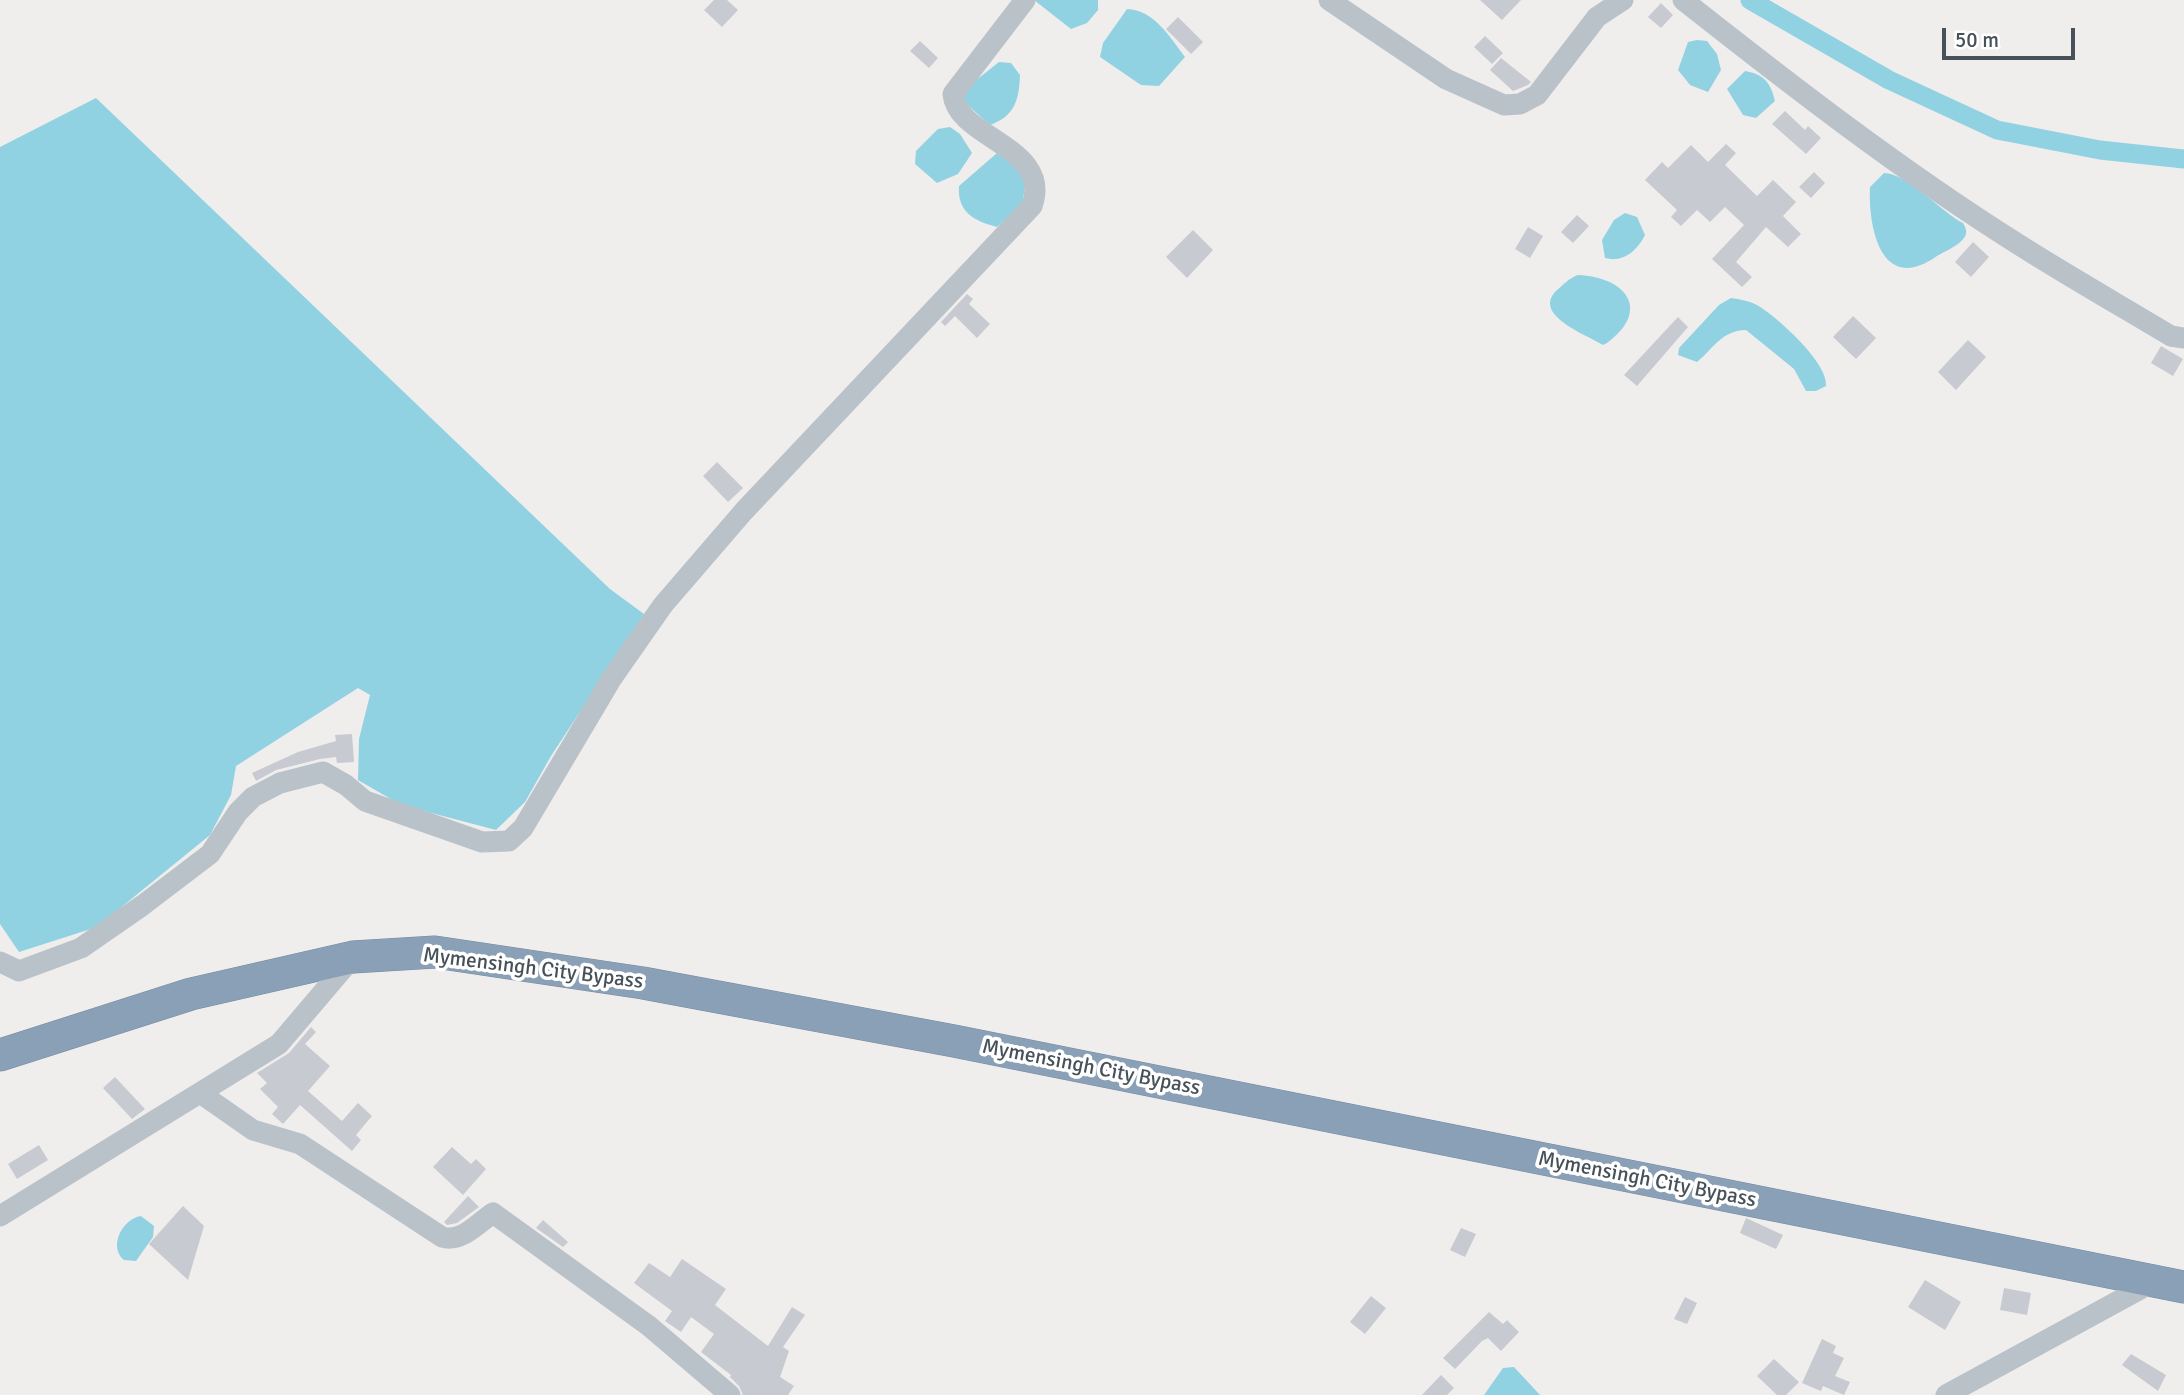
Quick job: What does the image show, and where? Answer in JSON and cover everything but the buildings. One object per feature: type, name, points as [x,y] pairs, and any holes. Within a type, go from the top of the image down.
[{"type":"highway","name":"Mymensingh City Bypass","points":[[0,1055],[191,994],[353,957],[435,952],[643,983],[954,1041],[2169,1284]]},
{"type":"street","points":[[0,962],[19,971],[81,948],[210,854],[238,812],[253,797],[291,780],[323,772],[346,785],[365,801],[482,842],[509,841],[523,828],[612,678],[663,605],[744,511],[1032,206],[1037,192],[1032,173],[962,113],[954,104],[953,94],[1025,0]]},
{"type":"street","points":[[1329,0],[1446,79],[1504,105],[1520,104],[1537,95],[1597,17],[1623,0]]},
{"type":"street","points":[[1683,0],[1736,45],[1863,138],[2019,245],[2171,336],[2184,338]]},
{"type":"street","points":[[0,1216],[279,1044],[353,957]]},
{"type":"street","points":[[200,1093],[253,1130],[300,1144],[442,1237],[451,1240],[461,1237],[493,1213],[649,1325],[730,1395]]},
{"type":"street","points":[[1946,1395],[2169,1284]]},
{"type":"water","points":[[1034,0],[1098,0],[1098,10],[1087,23],[1071,29]]},
{"type":"water","points":[[1127,9],[1153,19],[1185,57],[1159,86],[1141,85],[1100,57],[1103,43]]},
{"type":"water","points":[[1707,41],[1717,54],[1721,70],[1708,92],[1690,85],[1678,70],[1688,42]]},
{"type":"water","points":[[999,62],[1011,63],[1020,75],[1017,99],[1005,117],[990,125],[963,101],[965,89]]},
{"type":"water","points":[[1745,71],[1766,80],[1775,101],[1756,118],[1743,115],[1727,89]]},
{"type":"water","points":[[96,98],[610,589],[644,614],[551,756],[525,802],[496,830],[401,805],[358,780],[359,739],[370,695],[358,688],[236,766],[231,795],[210,835],[97,927],[19,952],[0,924],[0,147]]},
{"type":"water","points":[[950,127],[960,134],[972,153],[958,174],[937,183],[915,164],[916,151],[938,129]]},
{"type":"water","points":[[997,153],[1027,176],[1022,205],[997,227],[981,222],[964,209],[959,186]]},
{"type":"water","points":[[1884,173],[1903,179],[1963,223],[1966,230],[1964,238],[1918,266],[1903,268],[1891,262],[1882,252],[1876,238],[1870,204],[1870,187]]},
{"type":"water","points":[[1625,213],[1637,217],[1645,235],[1629,254],[1618,259],[1605,258],[1602,240],[1614,220]]},
{"type":"water","points":[[1578,275],[1609,282],[1627,297],[1630,308],[1628,319],[1621,331],[1603,345],[1564,323],[1551,308],[1550,300],[1556,291]]},
{"type":"water","points":[[1731,298],[1757,305],[1788,329],[1819,365],[1825,376],[1826,386],[1816,391],[1806,391],[1794,369],[1746,330],[1730,333],[1697,362],[1678,355],[1679,348],[1719,305]]},
{"type":"water","points":[[141,1216],[154,1226],[153,1237],[136,1261],[124,1260],[117,1248],[119,1234],[128,1222]]},
{"type":"water","points":[[1514,1367],[1540,1395],[1484,1395],[1503,1368]]},
{"type":"waterway","points":[[1750,0],[1889,80],[1997,130],[2100,150],[2184,159]]}]
